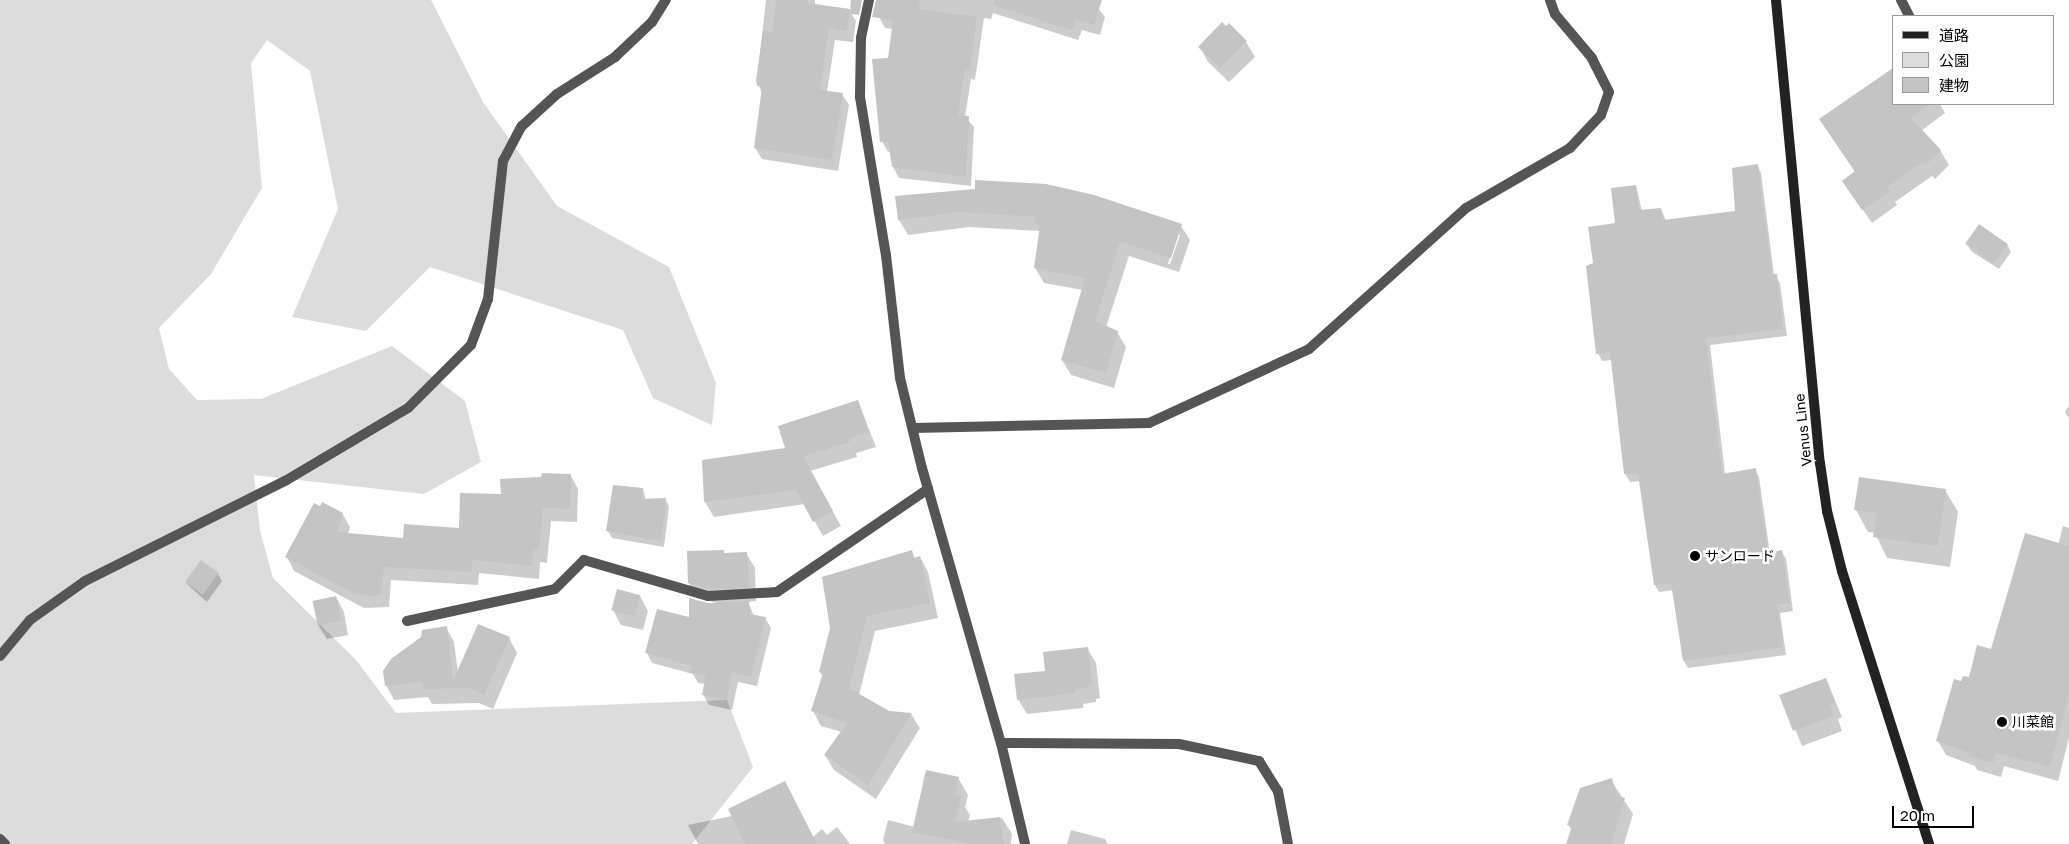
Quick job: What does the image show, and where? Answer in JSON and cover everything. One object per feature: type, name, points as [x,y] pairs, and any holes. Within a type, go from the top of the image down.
[{"type":"main road","name":"Venus Line","points":[[1776,0],[1820,463],[1827,511],[1842,571],[1929,844]]},
{"type":"street","points":[[0,656],[30,620],[85,580],[285,481],[408,408],[471,345],[488,299],[503,161],[522,126],[557,94],[615,57],[652,22],[666,0]]},
{"type":"street","points":[[868,0],[861,38],[860,97],[886,255],[900,378],[928,489],[1001,744],[1025,844]]},
{"type":"street","points":[[913,428],[1149,423],[1309,349],[1466,208],[1570,148],[1601,115],[1609,92],[1592,58],[1555,14],[1550,0]]},
{"type":"street","points":[[1901,0],[1908,15]]},
{"type":"street","points":[[407,621],[554,589],[584,560],[708,596],[777,592],[928,489]]},
{"type":"street","points":[[1001,744],[1180,744],[1259,761],[1278,791],[1288,844]]},
{"type":"street","points":[[0,839],[5,844]]},
{"type":"green space","points":[[0,0],[431,0],[483,102],[557,206],[669,267],[716,383],[712,425],[653,398],[623,330],[430,267],[366,331],[292,317],[338,209],[310,71],[267,40],[251,63],[262,188],[211,274],[159,328],[169,369],[197,400],[261,399],[392,346],[465,401],[481,462],[424,494],[254,475],[260,531],[273,578],[356,660],[396,713],[727,700],[753,767],[692,844],[0,844]]},
{"type":"building","points":[[776,0],[808,0],[808,3],[850,9],[847,31],[829,29],[820,90],[843,93],[832,160],[754,148],[762,87],[757,86],[756,81],[763,30],[772,32]]},
{"type":"building","points":[[851,0],[862,0],[859,15],[850,14]]},
{"type":"building","points":[[876,0],[920,0],[919,9],[977,17],[970,71],[965,69],[958,115],[969,116],[966,177],[892,167],[888,141],[880,142],[872,59],[888,58],[893,20],[872,17]]},
{"type":"building","points":[[994,0],[1102,0],[1094,25],[1076,20],[1072,30],[993,5]]},
{"type":"building","points":[[1222,22],[1226,26],[1229,23],[1247,41],[1220,68],[1198,47]]},
{"type":"building","points":[[1892,69],[1892,105],[1929,105],[1911,118],[1941,150],[1926,165],[1923,162],[1887,187],[1890,191],[1862,210],[1842,181],[1855,171],[1819,119]]},
{"type":"building","points":[[1758,164],[1772,274],[1777,274],[1783,329],[1706,338],[1722,474],[1756,468],[1768,553],[1782,550],[1790,603],[1777,605],[1783,647],[1683,661],[1671,583],[1654,585],[1638,474],[1624,474],[1610,352],[1596,354],[1586,266],[1593,263],[1588,227],[1615,223],[1611,188],[1636,185],[1639,210],[1661,208],[1663,220],[1735,211],[1732,168]]},
{"type":"building","points":[[975,180],[1046,184],[1094,195],[1182,224],[1171,258],[1120,242],[1095,321],[1118,331],[1106,373],[1061,360],[1085,278],[1034,268],[1040,225],[1034,224],[1036,217],[960,212],[898,220],[895,196],[975,189]]},
{"type":"building","points":[[1979,224],[2008,244],[1994,264],[1965,244]]},
{"type":"building","points":[[858,400],[869,432],[849,438],[850,442],[803,456],[833,511],[813,522],[796,490],[704,502],[702,460],[785,448],[778,426]]},
{"type":"building","points":[[542,473],[571,474],[570,509],[543,508],[539,550],[533,549],[532,566],[472,560],[471,572],[384,567],[381,594],[375,596],[355,594],[285,557],[314,503],[320,506],[322,502],[343,513],[337,532],[403,538],[404,524],[459,528],[460,493],[501,494],[500,479],[541,477]]},
{"type":"building","points":[[1859,477],[1946,489],[1938,546],[1873,537],[1877,513],[1854,510]]},
{"type":"building","points":[[613,485],[643,488],[642,499],[666,498],[661,541],[606,531]]},
{"type":"building","points":[[2025,533],[2069,546],[2069,695],[2050,767],[1996,753],[1993,763],[1968,756],[1969,753],[1936,741],[1954,679],[1961,681],[1963,676],[1969,677],[1977,645],[1991,649]]},
{"type":"building","points":[[724,550],[724,553],[747,552],[749,587],[709,589],[688,583],[687,551]]},
{"type":"building","points":[[912,550],[914,558],[920,556],[930,603],[867,616],[849,688],[889,711],[912,713],[868,785],[824,755],[847,723],[811,711],[823,673],[819,672],[830,628],[822,577]]},
{"type":"building","points":[[201,560],[219,573],[203,595],[185,582]]},
{"type":"building","points":[[617,589],[640,595],[634,616],[611,610]]},
{"type":"building","points":[[336,596],[341,620],[318,625],[313,601]]},
{"type":"building","points":[[689,598],[708,603],[749,601],[750,614],[766,617],[751,677],[732,672],[727,700],[702,695],[706,675],[691,673],[692,666],[645,653],[657,609],[689,617]]},
{"type":"building","points":[[478,624],[510,637],[484,695],[470,688],[423,689],[422,682],[385,686],[383,671],[391,659],[421,637],[422,630],[447,626],[453,681]]},
{"type":"building","points":[[1088,647],[1092,684],[1088,684],[1089,688],[1075,689],[1075,693],[1017,700],[1014,674],[1045,671],[1043,652]]},
{"type":"building","points":[[1826,678],[1835,702],[1830,704],[1834,716],[1793,731],[1779,695]]},
{"type":"building","points":[[926,770],[959,777],[955,795],[961,796],[955,822],[1000,817],[1004,844],[973,844],[912,832]]},
{"type":"building","points":[[1612,778],[1617,796],[1625,798],[1611,844],[1566,844],[1572,826],[1567,825],[1580,788]]},
{"type":"building","points":[[785,781],[817,844],[745,844],[728,809]]},
{"type":"place","name":"サンロード","points":[[1695,556]]},
{"type":"place","name":"川菜館","points":[[2002,722]]}]
